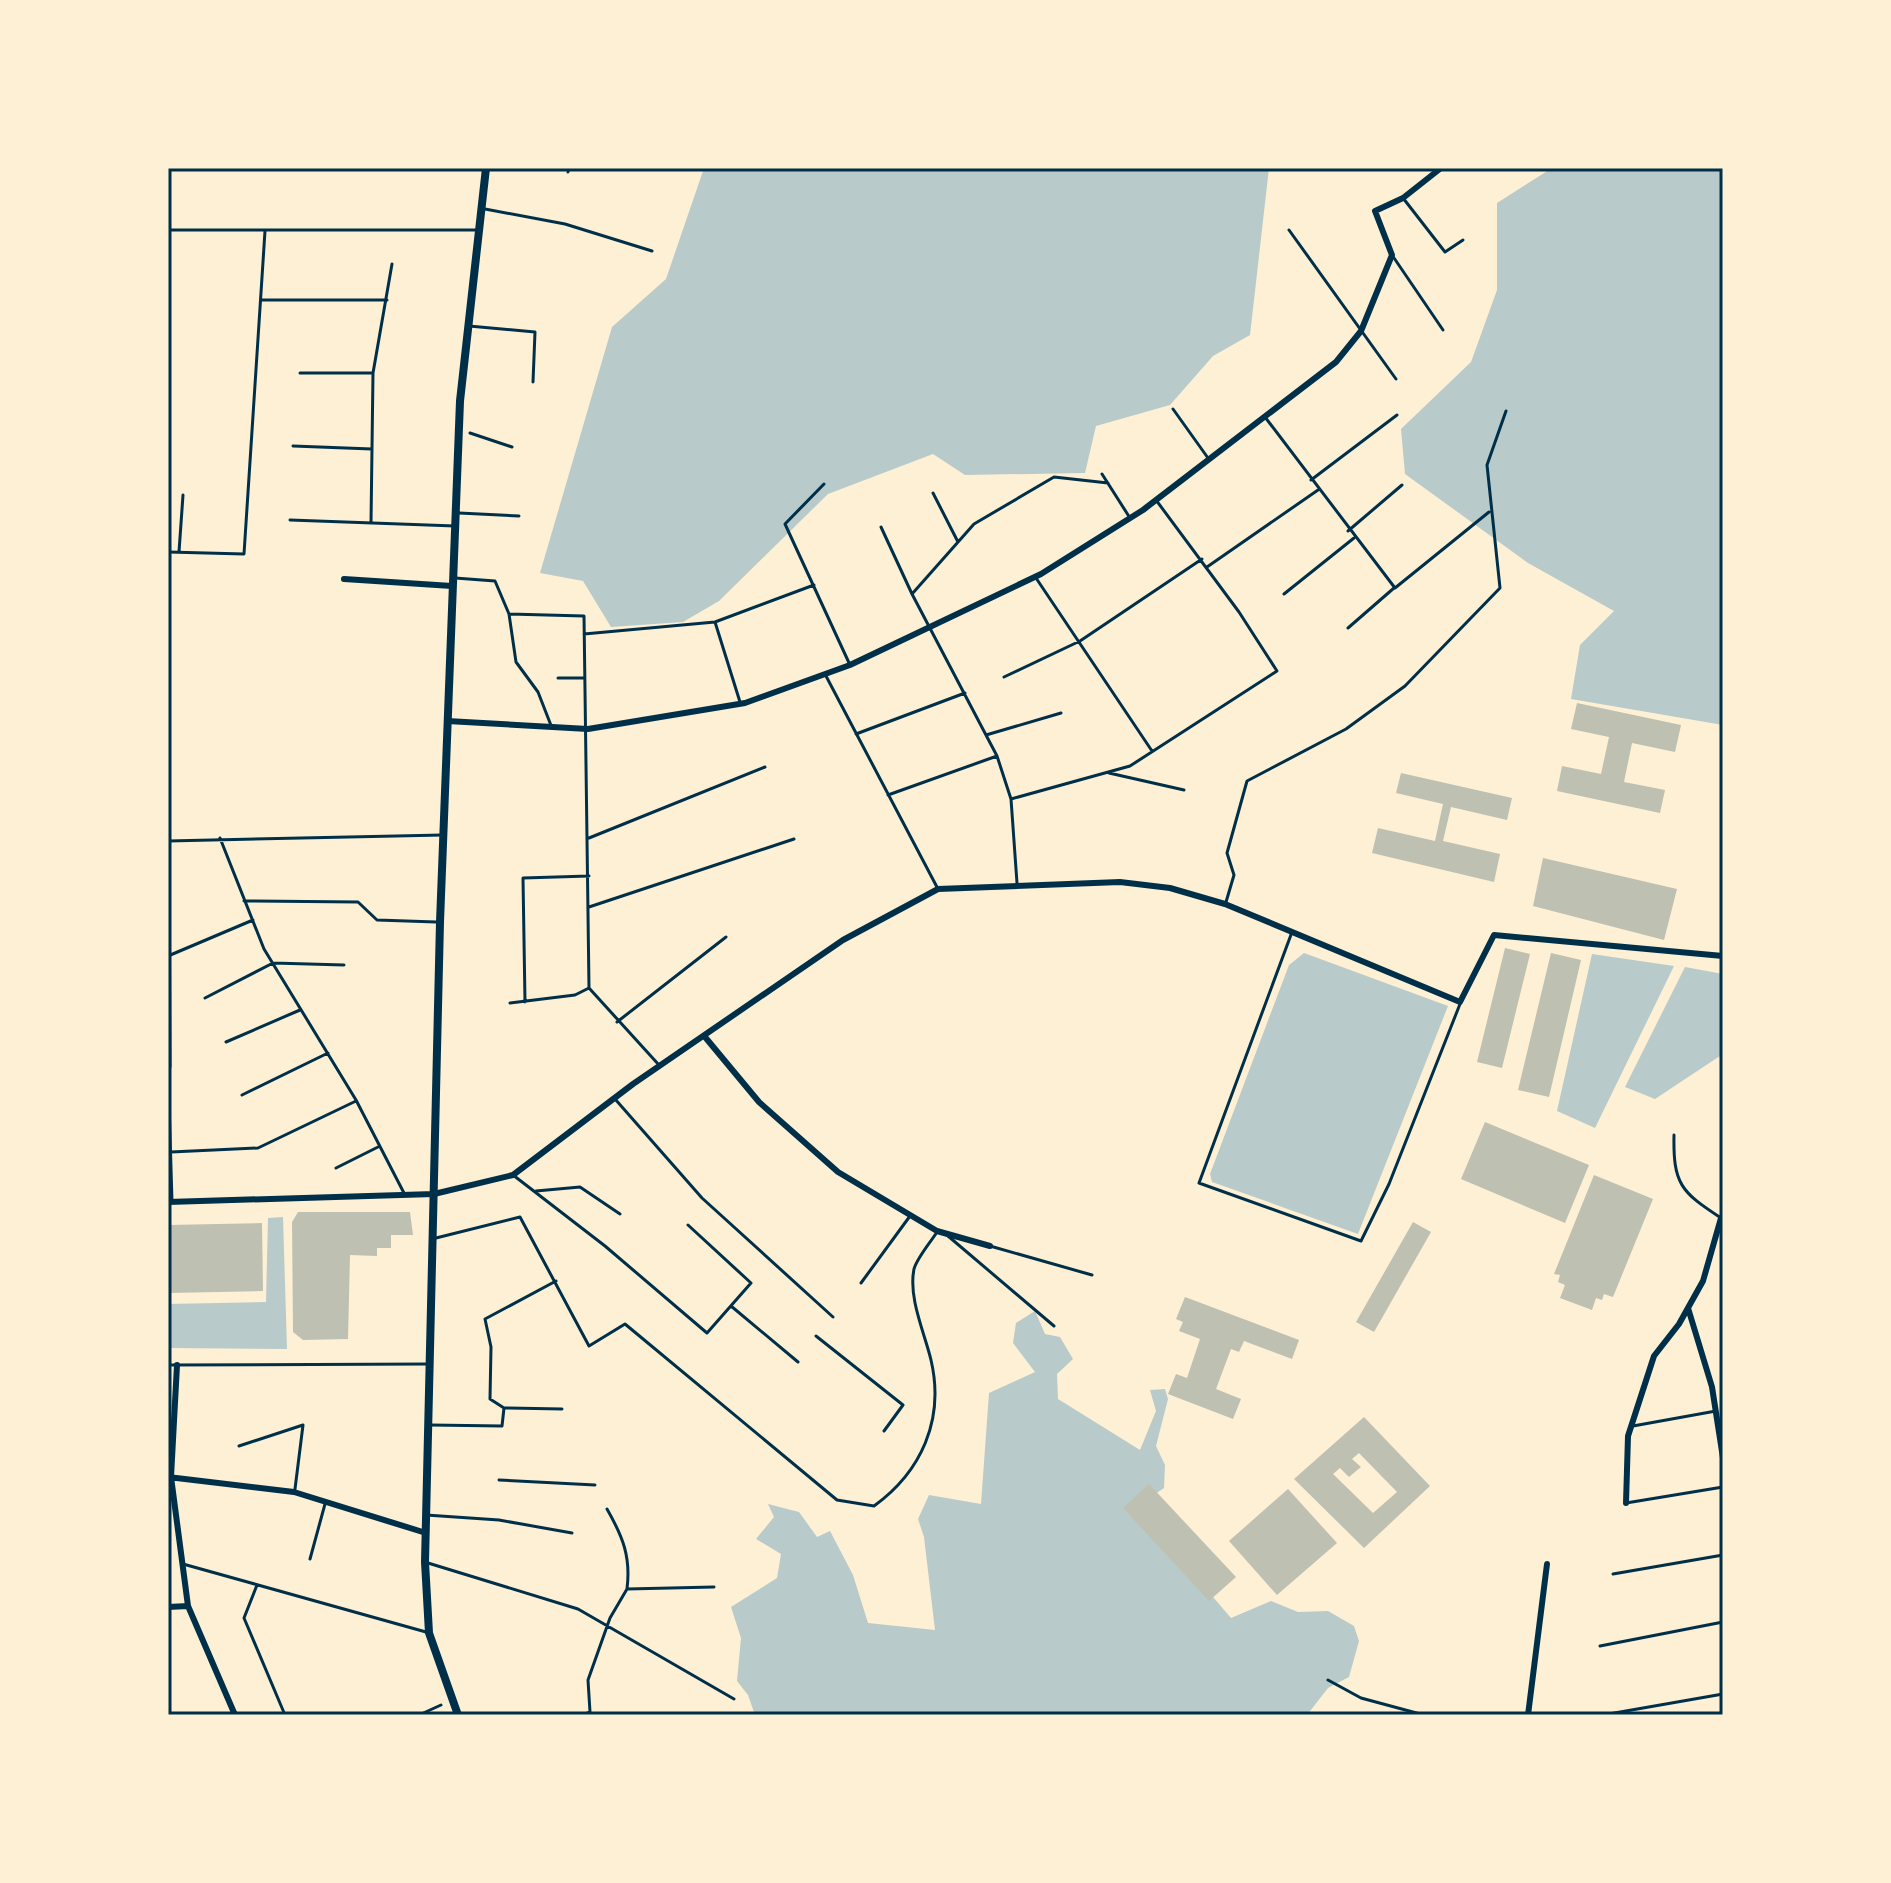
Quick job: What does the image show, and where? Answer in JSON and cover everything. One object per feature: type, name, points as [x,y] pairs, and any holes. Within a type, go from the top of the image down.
[{"type":"street","points":[[458,1715],[429,1633],[425,1562],[440,922],[459,429],[467,325],[486,168]]},
{"type":"street","points":[[447,721],[588,729],[740,704],[850,665],[1034,576],[1156,500],[1336,362],[1361,331],[1392,255],[1375,211],[1403,198],[1441,168]]},
{"type":"street","points":[[344,579],[453,582]]},
{"type":"street","points":[[170,1202],[434,1194],[513,1175],[659,1065],[705,1037],[843,940],[938,889],[1017,883],[1120,882],[1170,888],[1225,904],[1460,1002],[1494,935],[1723,956]]},
{"type":"street","points":[[705,1037],[759,1102],[838,1172],[937,1231],[990,1246]]},
{"type":"street","points":[[1626,1503],[1631,1427],[1654,1356],[1703,1281],[1721,1218]]},
{"type":"street","points":[[1688,1308],[1698,1330],[1723,1458]]},
{"type":"street","points":[[177,1365],[169,1477],[188,1606],[235,1715]]},
{"type":"street","points":[[169,1477],[294,1492],[426,1533]]},
{"type":"street","points":[[1528,1715],[1547,1564]]},
{"type":"street","points":[[168,1607],[188,1606]]},
{"type":"lane","points":[[1403,198],[1445,252],[1463,240]]},
{"type":"lane","points":[[480,209],[565,224],[652,251]]},
{"type":"lane","points":[[168,230],[477,230]]},
{"type":"lane","points":[[1289,230],[1396,379]]},
{"type":"lane","points":[[168,552],[244,554],[265,231]]},
{"type":"lane","points":[[1392,255],[1443,330]]},
{"type":"lane","points":[[371,523],[373,373],[392,264]]},
{"type":"lane","points":[[261,300],[387,300]]},
{"type":"lane","points":[[467,325],[535,332],[533,382]]},
{"type":"lane","points":[[300,373],[373,373]]},
{"type":"lane","points":[[1173,409],[1210,461]]},
{"type":"lane","points":[[1225,904],[1234,875],[1227,853],[1247,781],[1346,729],[1405,686],[1500,588],[1487,465],[1506,411]]},
{"type":"lane","points":[[1311,480],[1356,449],[1397,415]]},
{"type":"lane","points":[[1265,417],[1348,531],[1395,588]]},
{"type":"lane","points":[[293,446],[372,449]]},
{"type":"lane","points":[[1102,474],[1130,518]]},
{"type":"lane","points":[[912,594],[974,524],[1054,477],[1108,483]]},
{"type":"lane","points":[[824,484],[785,524],[850,665]]},
{"type":"lane","points":[[1348,531],[1402,485]]},
{"type":"lane","points":[[1206,568],[1318,490]]},
{"type":"lane","points":[[933,493],[958,542]]},
{"type":"lane","points":[[179,552],[183,495]]},
{"type":"lane","points":[[1011,799],[1130,766],[1277,671],[1202,559],[1156,500]]},
{"type":"lane","points":[[1348,628],[1491,510]]},
{"type":"lane","points":[[456,513],[519,516]]},
{"type":"lane","points":[[290,520],[455,526]]},
{"type":"lane","points":[[881,527],[912,594],[997,756],[1011,799],[1017,883]]},
{"type":"lane","points":[[1284,594],[1354,538]]},
{"type":"lane","points":[[1004,677],[1080,641],[1202,559]]},
{"type":"lane","points":[[1034,576],[1152,751]]},
{"type":"lane","points":[[453,582],[495,581],[509,614],[516,662],[538,692],[552,728]]},
{"type":"lane","points":[[584,634],[715,622],[814,585]]},
{"type":"lane","points":[[509,614],[584,616],[588,729],[589,988],[659,1065]]},
{"type":"lane","points":[[715,622],[740,704]]},
{"type":"lane","points":[[826,675],[938,889]]},
{"type":"lane","points":[[558,678],[584,678]]},
{"type":"lane","points":[[856,734],[965,693]]},
{"type":"lane","points":[[986,735],[1061,713]]},
{"type":"lane","points":[[888,795],[997,756]]},
{"type":"lane","points":[[589,838],[765,767]]},
{"type":"lane","points":[[1106,772],[1184,790]]},
{"type":"lane","points":[[170,1202],[168,841],[443,835]]},
{"type":"lane","points":[[220,838],[244,901],[273,963],[356,1100],[405,1195]]},
{"type":"lane","points":[[589,907],[794,839]]},
{"type":"lane","points":[[525,1002],[523,878],[589,876]]},
{"type":"lane","points":[[244,901],[358,902],[377,920],[440,922]]},
{"type":"lane","points":[[168,956],[253,920]]},
{"type":"lane","points":[[1292,932],[1199,1183],[1361,1241],[1389,1184],[1460,1002]]},
{"type":"lane","points":[[617,1022],[726,937]]},
{"type":"lane","points":[[205,998],[273,963],[344,965]]},
{"type":"lane","points":[[510,1003],[575,995],[589,988]]},
{"type":"lane","points":[[226,1042],[301,1009]]},
{"type":"lane","points":[[242,1095],[328,1053]]},
{"type":"lane","points":[[615,1099],[702,1198],[833,1317]]},
{"type":"lane","points":[[171,1152],[258,1148],[356,1100]]},
{"type":"lane","points":[[1674,1135],[1673,1169],[1690,1198],[1721,1218]]},
{"type":"lane","points":[[336,1168],[378,1147]]},
{"type":"lane","points":[[513,1175],[707,1333],[751,1283],[688,1225]]},
{"type":"lane","points":[[534,1191],[580,1187],[620,1214]]},
{"type":"lane","points":[[861,1283],[910,1216]]},
{"type":"lane","points":[[432,1238],[520,1217],[589,1346],[625,1324],[837,1500],[874,1506],[899,1488],[923,1454],[935,1399],[932,1361],[918,1323],[914,1269],[937,1231]]},
{"type":"lane","points":[[948,1236],[1054,1326]]},
{"type":"lane","points":[[990,1246],[1092,1275]]},
{"type":"lane","points":[[556,1281],[485,1319],[491,1347],[490,1399],[504,1408],[562,1409]]},
{"type":"lane","points":[[731,1306],[798,1362]]},
{"type":"lane","points":[[816,1336],[903,1405],[884,1431]]},
{"type":"lane","points":[[168,1365],[429,1364]]},
{"type":"lane","points":[[428,1425],[502,1426],[504,1408]]},
{"type":"lane","points":[[1631,1427],[1716,1411]]},
{"type":"lane","points":[[239,1446],[303,1425],[294,1492]]},
{"type":"lane","points":[[499,1480],[595,1485]]},
{"type":"lane","points":[[1626,1503],[1723,1487]]},
{"type":"lane","points":[[310,1559],[325,1501]]},
{"type":"lane","points":[[590,1712],[588,1680],[607,1626],[627,1589],[630,1570],[626,1542],[607,1509]]},
{"type":"lane","points":[[426,1515],[499,1520],[572,1533]]},
{"type":"lane","points":[[1613,1574],[1723,1555]]},
{"type":"lane","points":[[425,1562],[578,1609],[734,1699]]},
{"type":"lane","points":[[183,1564],[429,1633]]},
{"type":"lane","points":[[258,1584],[244,1618],[285,1715]]},
{"type":"lane","points":[[627,1589],[714,1587]]},
{"type":"lane","points":[[1600,1646],[1723,1622]]},
{"type":"lane","points":[[1603,1715],[1723,1694]]},
{"type":"lane","points":[[583,1715],[590,1712],[596,1715]]},
{"type":"path","points":[[459,429],[512,447]]},
{"type":"path","points":[[1328,1680],[1361,1698],[1424,1715]]},
{"type":"path","points":[[419,1715],[452,1700]]},
{"type":"shaded area","points":[[704,168],[1269,168],[1250,335],[1213,356],[1170,405],[1096,426],[1085,473],[965,475],[933,454],[828,494],[719,601],[683,622],[611,627],[583,581],[540,573],[612,327],[666,279]]},
{"type":"shaded area","points":[[1552,168],[1723,168],[1723,725],[1571,699],[1580,645],[1614,611],[1528,563],[1405,474],[1401,429],[1471,362],[1497,290],[1497,203]]},
{"type":"shaded area","points":[[1304,953],[1448,1006],[1358,1234],[1212,1182],[1210,1174],[1289,965]]},
{"type":"shaded area","points":[[1592,954],[1674,966],[1595,1128],[1557,1111]]},
{"type":"shaded area","points":[[1685,967],[1723,974],[1723,1054],[1655,1099],[1625,1087]]},
{"type":"shaded area","points":[[283,1217],[287,1349],[168,1348],[168,1304],[266,1302],[268,1218]]},
{"type":"shaded area","points":[[1035,1311],[1045,1334],[1060,1337],[1073,1359],[1057,1374],[1058,1399],[1140,1450],[1156,1411],[1150,1390],[1165,1389],[1168,1399],[1156,1446],[1165,1465],[1164,1488],[1136,1507],[1231,1618],[1271,1601],[1298,1612],[1328,1611],[1354,1626],[1359,1641],[1349,1677],[1328,1688],[1307,1715],[755,1715],[748,1695],[737,1681],[741,1638],[731,1607],[777,1578],[781,1554],[756,1539],[774,1517],[768,1504],[799,1512],[817,1537],[830,1531],[853,1575],[868,1623],[935,1630],[924,1537],[918,1519],[929,1495],[981,1504],[989,1393],[1035,1372],[1013,1343],[1016,1323]]},
{"type":"building","points":[[1577,703],[1681,725],[1675,752],[1632,743],[1624,782],[1665,790],[1660,813],[1557,791],[1562,766],[1601,774],[1609,737],[1571,729]]},
{"type":"building","points":[[1401,773],[1512,798],[1507,820],[1451,807],[1443,841],[1500,854],[1494,882],[1372,853],[1378,828],[1435,841],[1443,804],[1396,793]]},
{"type":"building","points":[[1543,858],[1677,889],[1664,940],[1533,906]]},
{"type":"building","points":[[1505,948],[1530,954],[1502,1068],[1477,1062]]},
{"type":"building","points":[[1551,953],[1581,960],[1549,1097],[1518,1090]]},
{"type":"building","points":[[1485,1122],[1589,1165],[1565,1223],[1461,1179]]},
{"type":"building","points":[[1594,1175],[1653,1199],[1613,1297],[1604,1294],[1602,1300],[1596,1298],[1592,1310],[1560,1298],[1565,1285],[1558,1282],[1560,1275],[1554,1274]]},
{"type":"building","points":[[298,1212],[410,1212],[413,1235],[391,1235],[391,1248],[377,1248],[377,1256],[350,1255],[348,1339],[303,1340],[293,1332],[292,1222]]},
{"type":"building","points":[[1413,1222],[1431,1232],[1374,1332],[1356,1322]]},
{"type":"building","points":[[262,1223],[263,1291],[168,1293],[168,1225]]},
{"type":"building","points":[[1185,1297],[1299,1340],[1292,1359],[1244,1341],[1239,1352],[1231,1349],[1216,1389],[1241,1399],[1233,1419],[1168,1394],[1176,1374],[1187,1378],[1200,1339],[1179,1331],[1183,1322],[1176,1319]]},
{"type":"building","points":[[1364,1417],[1430,1486],[1364,1548],[1294,1479]],"holes":[[[1359,1453],[1397,1492],[1373,1513],[1333,1474],[1340,1468],[1349,1477],[1361,1467],[1352,1459]]]},
{"type":"building","points":[[1149,1484],[1236,1577],[1209,1601],[1123,1508]]},
{"type":"building","points":[[1288,1489],[1337,1543],[1277,1595],[1229,1541]]}]
